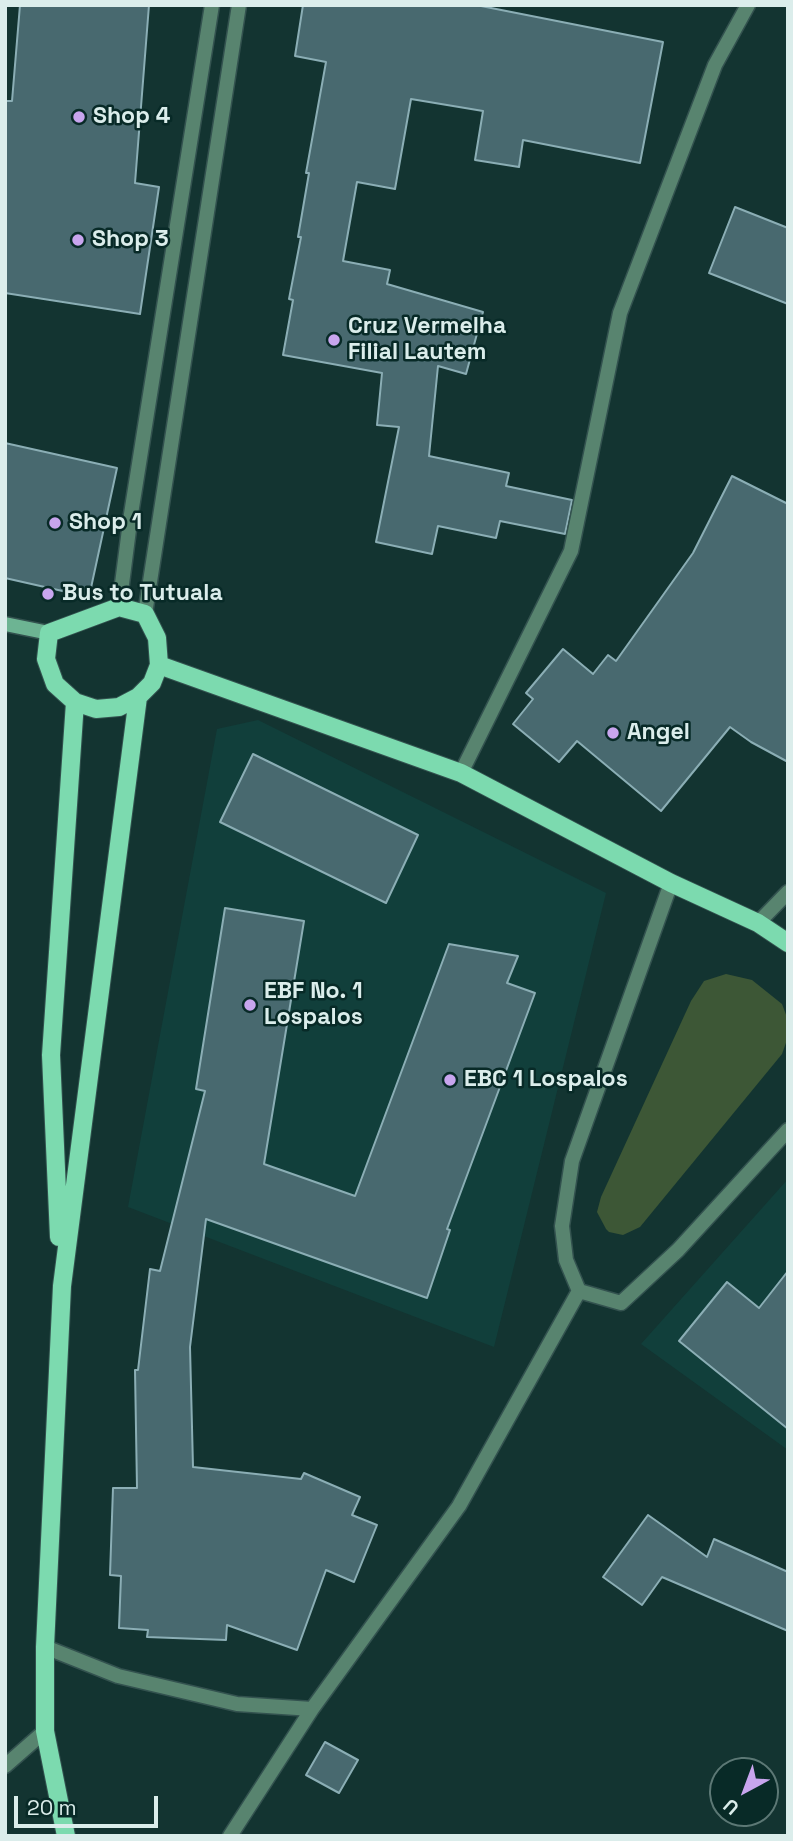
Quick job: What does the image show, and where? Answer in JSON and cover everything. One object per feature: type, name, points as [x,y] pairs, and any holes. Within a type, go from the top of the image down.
[{"type":"main road","points":[[5,624],[49,633],[118,607],[145,614],[158,638],[159,665],[152,683],[138,697],[119,708],[96,709],[75,702],[55,684],[46,659],[49,633]]},
{"type":"main road","points":[[159,665],[461,773],[671,883],[758,923],[788,943]]},
{"type":"main road","points":[[66,1836],[46,1731],[45,1647],[62,1286],[138,697]]},
{"type":"main road","points":[[62,1286],[51,1055],[75,702]]},
{"type":"street","points":[[118,607],[212,5]]},
{"type":"street","points":[[145,614],[239,5]]},
{"type":"street","points":[[461,773],[571,551],[620,313],[715,65],[748,5]]},
{"type":"street","points":[[579,1291],[566,1261],[562,1226],[572,1161],[671,883]]},
{"type":"street","points":[[758,923],[788,892]]},
{"type":"street","points":[[579,1291],[621,1303],[678,1250],[788,1130]]},
{"type":"street","points":[[230,1836],[312,1709],[459,1506],[579,1291]]},
{"type":"street","points":[[45,1647],[118,1676],[224,1701],[312,1709]]},
{"type":"street","points":[[5,1766],[46,1731]]},
{"type":"shaded area","points":[[258,720],[606,893],[494,1347],[128,1207],[217,729]]},
{"type":"shaded area","points":[[788,1179],[788,1450],[641,1344]]},
{"type":"green space","points":[[726,974],[752,980],[782,1004],[788,1020],[788,1037],[782,1054],[640,1227],[623,1235],[609,1232],[597,1212],[601,1197],[691,1001],[704,981]]},
{"type":"building","points":[[20,5],[149,5],[135,183],[159,187],[140,314],[5,293],[5,101],[12,101]]},
{"type":"building","points":[[303,5],[476,5],[663,42],[640,163],[523,140],[519,167],[475,160],[483,111],[411,99],[395,189],[357,182],[343,261],[390,270],[387,284],[483,312],[466,374],[438,366],[429,456],[509,473],[506,486],[572,500],[565,534],[500,521],[496,538],[438,526],[432,554],[376,542],[399,427],[377,425],[382,373],[283,355],[293,300],[289,299],[301,237],[298,237],[309,173],[306,173],[326,62],[295,56]]},
{"type":"building","points":[[735,207],[788,228],[788,304],[709,273]]},
{"type":"building","name":"Shop 1","points":[[5,443],[117,468],[89,597],[5,578]]},
{"type":"building","points":[[732,476],[788,504],[788,762],[730,727],[661,811],[577,741],[559,762],[513,724],[533,699],[526,693],[563,649],[593,674],[608,655],[616,661],[693,553]]},
{"type":"building","points":[[253,754],[418,835],[386,903],[220,822]]},
{"type":"building","points":[[225,908],[304,921],[264,1164],[355,1196],[449,944],[518,956],[507,983],[535,993],[447,1229],[450,1230],[427,1298],[206,1219],[190,1347],[193,1467],[301,1479],[304,1473],[360,1497],[352,1515],[377,1525],[354,1582],[326,1570],[297,1650],[227,1625],[226,1640],[147,1637],[148,1630],[119,1628],[121,1576],[110,1575],[113,1488],[137,1488],[135,1370],[138,1370],[150,1269],[160,1271],[205,1091],[196,1089]]},
{"type":"building","points":[[788,1271],[788,1429],[679,1341],[727,1282],[759,1308]]},
{"type":"building","points":[[648,1515],[707,1557],[714,1539],[788,1572],[788,1631],[662,1577],[642,1605],[603,1577]]},
{"type":"building","points":[[325,1742],[358,1760],[339,1793],[306,1775]]},
{"type":"place","name":"Shop 4","points":[[79,117]]},
{"type":"place","name":"Shop 3","points":[[78,240]]},
{"type":"place","name":"Cruz Vermelha Filial Lautem","points":[[334,340]]},
{"type":"place","name":"Shop 1","points":[[55,523]]},
{"type":"place","name":"Bus to Tutuala","points":[[48,594]]},
{"type":"place","name":"Angel","points":[[613,733]]},
{"type":"place","name":"EBF No. 1 Lospalos","points":[[250,1005]]},
{"type":"place","name":"EBC 1 Lospalos","points":[[450,1080]]}]
